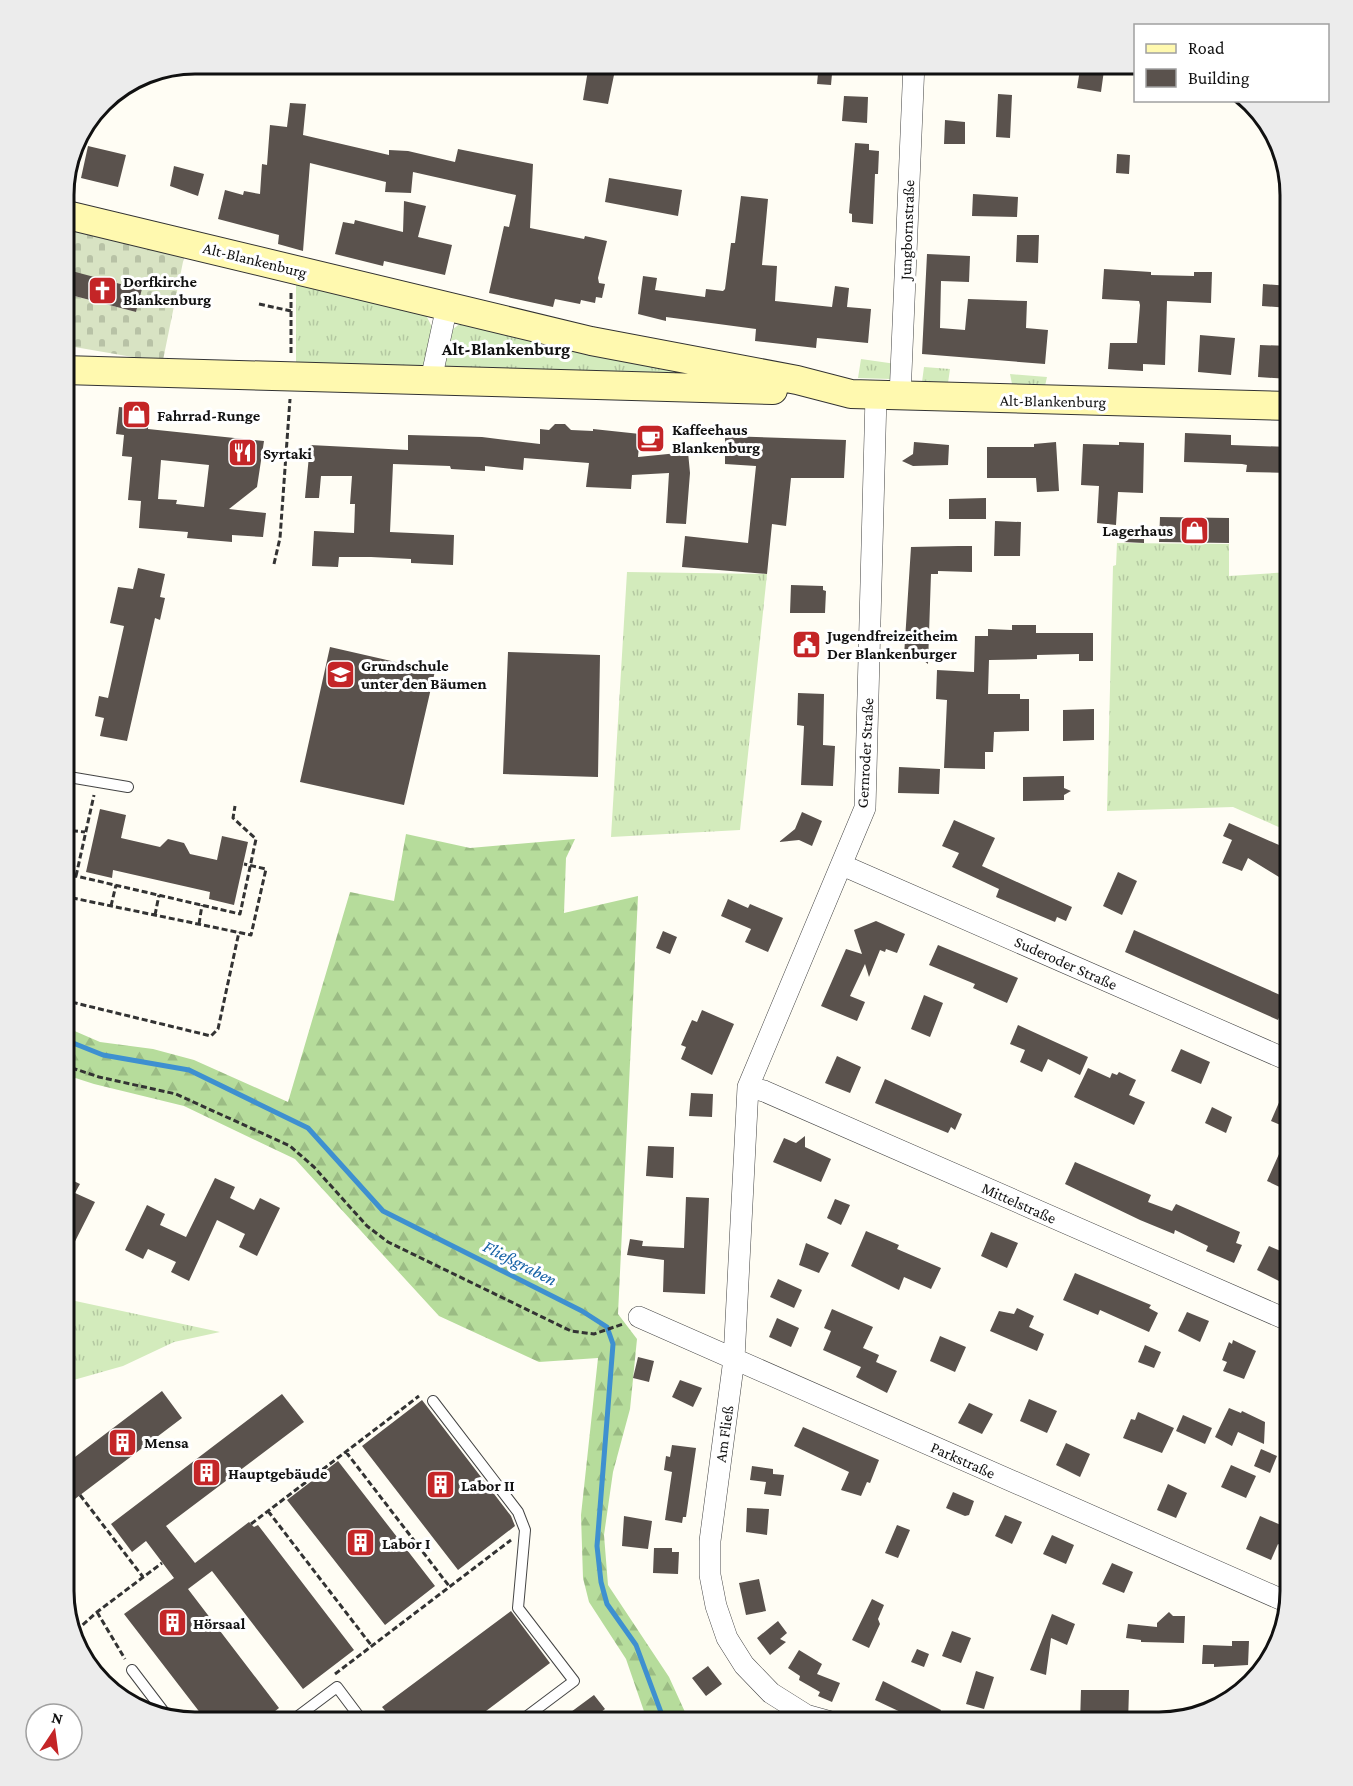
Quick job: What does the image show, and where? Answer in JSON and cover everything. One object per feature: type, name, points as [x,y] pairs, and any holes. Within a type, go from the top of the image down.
[{"type":"main road","name":"Alt-Blankenburg","points":[[74,207],[447,306],[591,341],[797,380],[817,387],[888,396],[1280,406]]},
{"type":"main road","name":"Alt-Blankenburg","points":[[74,370],[788,390],[817,387]]},
{"type":"street","name":"Jungbornstraße","points":[[888,396],[914,74]]},
{"type":"street","points":[[431,380],[447,306]]},
{"type":"street","name":"Gernroder Straße","points":[[748,1087],[865,808],[888,396]]},
{"type":"street","name":"Suderoder Straße","points":[[842,865],[1280,1057]]},
{"type":"street","name":"Mittelstraße","points":[[748,1087],[764,1091],[1280,1317]]},
{"type":"street","name":"Am Fließ","points":[[748,1087],[734,1359],[710,1541],[710,1575],[716,1606],[727,1638],[744,1665],[771,1693],[801,1712]]},
{"type":"street","name":"Parkstraße","points":[[639,1317],[1279,1599]]},
{"type":"lane","points":[[74,778],[128,787]]},
{"type":"lane","points":[[433,1401],[518,1512],[525,1530],[518,1608],[573,1681],[532,1712]]},
{"type":"lane","points":[[132,1670],[160,1707]]},
{"type":"lane","points":[[304,1712],[337,1687],[356,1712]]},
{"type":"path","points":[[291,289],[291,363]]},
{"type":"path","points":[[259,304],[291,311]]},
{"type":"path","points":[[274,564],[280,538],[290,394]]},
{"type":"path","points":[[97,781],[76,876],[240,914],[256,838],[233,818],[235,806]]},
{"type":"path","points":[[74,831],[86,832]]},
{"type":"path","points":[[74,898],[251,935],[266,869],[244,864]]},
{"type":"path","points":[[111,906],[116,885]]},
{"type":"path","points":[[155,915],[159,895]]},
{"type":"path","points":[[199,924],[202,906]]},
{"type":"path","points":[[74,1003],[211,1036],[218,1029],[239,932]]},
{"type":"path","points":[[74,1069],[99,1077],[177,1094],[290,1146],[314,1167],[367,1226],[388,1242],[571,1331],[594,1334],[618,1326]]},
{"type":"path","points":[[251,1524],[426,1391],[433,1401]]},
{"type":"path","points":[[346,1452],[449,1587]]},
{"type":"path","points":[[80,1495],[143,1577]]},
{"type":"path","points":[[268,1511],[372,1646]]},
{"type":"path","points":[[337,1687],[330,1678],[525,1530]]},
{"type":"path","points":[[79,1628],[162,1563]]},
{"type":"path","points":[[97,1612],[132,1670]]},
{"type":"green space","points":[[74,229],[185,252],[162,365],[144,359],[74,347],[74,296],[136,312],[143,281],[130,278],[128,286],[74,272]]},
{"type":"green space","points":[[296,282],[426,315],[433,329],[424,365],[419,370],[296,367]]},
{"type":"green space","points":[[464,321],[741,376],[447,368],[444,363],[453,329]]},
{"type":"green space","points":[[861,359],[896,364],[890,379],[858,378]]},
{"type":"green space","points":[[924,367],[950,369],[948,383],[922,382]]},
{"type":"green space","points":[[1010,374],[1047,377],[1045,386],[1012,384]]},
{"type":"green space","points":[[1117,543],[1229,544],[1229,576],[1280,573],[1280,828],[1233,807],[1107,811],[1113,566],[1116,565]]},
{"type":"green space","points":[[627,572],[767,574],[740,830],[611,837]]},
{"type":"green space","points":[[406,834],[470,848],[575,839],[566,858],[564,913],[638,896],[618,1314],[637,1339],[630,1409],[613,1472],[604,1535],[608,1585],[669,1677],[685,1712],[644,1712],[626,1659],[589,1602],[583,1578],[581,1515],[598,1358],[539,1362],[439,1316],[295,1159],[184,1106],[74,1078],[74,1031],[100,1042],[153,1049],[194,1060],[288,1102],[350,892],[394,901]]},
{"type":"green space","points":[[74,1300],[220,1332],[174,1342],[123,1366],[74,1380]]},
{"type":"building","points":[[587,74],[614,75],[608,104],[583,100]]},
{"type":"building","points":[[818,74],[832,74],[831,85],[817,84]]},
{"type":"building","points":[[1079,74],[1103,74],[1101,92],[1077,88]]},
{"type":"building","points":[[998,94],[1012,95],[1010,138],[996,137]]},
{"type":"building","points":[[844,96],[868,97],[867,123],[842,121]]},
{"type":"building","points":[[290,103],[306,104],[303,135],[389,155],[389,150],[408,151],[455,162],[458,149],[533,164],[530,228],[584,239],[585,236],[607,241],[598,278],[599,283],[605,284],[602,298],[596,297],[595,303],[581,300],[580,304],[555,299],[553,307],[489,293],[504,226],[509,227],[516,195],[413,172],[411,193],[385,192],[386,182],[310,163],[303,251],[278,244],[279,235],[218,219],[225,190],[243,195],[244,191],[260,194],[262,164],[267,165],[270,125],[287,127]]},
{"type":"building","points":[[945,120],[965,122],[965,144],[944,144]]},
{"type":"building","points":[[855,143],[869,144],[869,150],[879,151],[878,174],[875,174],[873,224],[852,222],[852,214],[849,213]]},
{"type":"building","points":[[88,146],[126,155],[118,187],[81,178]]},
{"type":"building","points":[[1117,154],[1130,155],[1129,174],[1116,173]]},
{"type":"building","points":[[174,166],[204,174],[198,196],[170,186]]},
{"type":"building","points":[[609,178],[682,190],[678,216],[605,202]]},
{"type":"building","points":[[973,194],[1018,197],[1017,217],[972,216]]},
{"type":"building","points":[[741,196],[768,199],[762,265],[777,266],[775,301],[832,307],[835,286],[849,288],[847,307],[871,309],[868,343],[817,338],[816,348],[755,341],[756,329],[666,317],[666,321],[638,314],[643,276],[657,278],[655,290],[705,297],[706,289],[723,291],[725,289],[731,243],[735,243]]},
{"type":"building","points":[[404,201],[426,206],[418,237],[452,245],[445,275],[384,261],[383,266],[335,254],[343,222],[354,224],[355,220],[403,232]]},
{"type":"building","points":[[1017,235],[1039,235],[1038,263],[1016,262]]},
{"type":"building","points":[[927,254],[970,256],[969,282],[941,281],[940,328],[965,330],[968,299],[1027,301],[1026,328],[1048,330],[1045,364],[922,354]]},
{"type":"building","points":[[1104,269],[1151,272],[1151,275],[1194,276],[1194,272],[1212,272],[1211,303],[1167,301],[1165,365],[1143,364],[1143,371],[1108,369],[1110,343],[1137,343],[1140,305],[1139,301],[1102,299]]},
{"type":"building","name":"Dorfkirche Blankenburg","points":[[74,272],[128,286],[130,278],[144,281],[136,312],[74,296]]},
{"type":"building","points":[[1263,284],[1280,285],[1280,307],[1262,306]]},
{"type":"building","points":[[1200,335],[1235,338],[1231,375],[1198,372]]},
{"type":"building","points":[[1260,345],[1280,346],[1280,378],[1258,377]]},
{"type":"building","points":[[119,407],[149,410],[148,429],[264,441],[257,487],[229,509],[266,513],[263,537],[232,535],[232,542],[187,538],[188,532],[139,528],[141,501],[128,500],[132,457],[122,456],[124,435],[116,434]],"holes":[[[161,460],[209,465],[204,507],[176,504],[177,500],[158,499]]]},
{"type":"building","points":[[555,424],[565,424],[571,430],[593,431],[593,429],[640,434],[638,457],[688,452],[690,473],[686,524],[666,523],[669,473],[632,475],[631,489],[586,487],[589,463],[524,458],[523,470],[485,466],[485,471],[451,469],[450,466],[393,464],[390,532],[454,535],[453,565],[411,563],[411,559],[339,557],[338,567],[312,566],[314,531],[354,533],[355,504],[350,504],[352,476],[321,476],[319,498],[305,498],[310,445],[408,450],[408,435],[482,437],[540,444],[540,429],[549,430]]},
{"type":"building","points":[[1185,433],[1231,435],[1231,445],[1280,447],[1280,473],[1246,472],[1247,465],[1242,464],[1184,462]]},
{"type":"building","points":[[725,436],[846,440],[844,478],[791,478],[786,526],[772,524],[767,574],[682,567],[685,536],[748,543],[756,466],[725,464]]},
{"type":"building","points":[[914,442],[949,445],[948,465],[913,466],[902,461],[913,454]]},
{"type":"building","points":[[1056,442],[1059,491],[1037,492],[1036,478],[987,478],[987,447],[1034,447],[1034,444]]},
{"type":"building","points":[[1119,442],[1144,443],[1143,493],[1118,492],[1116,525],[1097,523],[1099,486],[1081,485],[1083,444],[1119,445]]},
{"type":"building","points":[[986,498],[986,519],[949,519],[949,499]]},
{"type":"building","name":"Lagerhaus","points":[[1160,517],[1229,518],[1229,543],[1159,542]]},
{"type":"building","points":[[995,521],[1021,522],[1020,556],[994,556]]},
{"type":"building","points":[[1124,528],[1144,528],[1144,543],[1123,542]]},
{"type":"building","points":[[972,546],[972,572],[938,571],[938,574],[931,574],[928,664],[919,657],[904,656],[911,547]]},
{"type":"building","points":[[138,568],[165,574],[160,597],[165,598],[160,620],[155,618],[127,741],[100,736],[104,718],[95,716],[99,696],[108,698],[124,626],[110,623],[118,587],[133,589]]},
{"type":"building","points":[[791,585],[823,586],[823,590],[826,591],[825,613],[790,613]]},
{"type":"building","points":[[1012,625],[1036,625],[1036,633],[1093,633],[1093,661],[1079,661],[1079,654],[1037,655],[1037,659],[989,660],[988,694],[1020,694],[1020,699],[1029,699],[1029,731],[994,732],[993,752],[985,752],[985,769],[944,768],[947,700],[936,699],[937,670],[974,672],[975,636],[988,636],[988,629],[1012,630]]},
{"type":"building","points":[[330,647],[435,671],[404,805],[300,782]]},
{"type":"building","points":[[508,652],[600,655],[598,777],[503,774]]},
{"type":"building","points":[[798,693],[824,694],[823,745],[835,746],[833,786],[801,785],[804,726],[797,725]]},
{"type":"building","points":[[1094,709],[1094,740],[1063,741],[1063,710]]},
{"type":"building","points":[[899,767],[940,769],[939,794],[898,793]]},
{"type":"building","points":[[1064,776],[1064,788],[1071,791],[1064,795],[1064,800],[1023,801],[1023,777]]},
{"type":"building","points":[[100,809],[126,815],[121,838],[160,847],[168,839],[184,843],[190,854],[217,860],[222,836],[248,842],[234,905],[209,899],[210,892],[113,870],[112,878],[86,872]]},
{"type":"building","points":[[802,812],[822,821],[812,846],[799,840],[779,842],[795,829]]},
{"type":"building","points":[[954,820],[995,838],[982,866],[1072,907],[1066,921],[1057,917],[1055,922],[996,897],[999,889],[952,867],[959,853],[942,846]]},
{"type":"building","points":[[1229,823],[1279,845],[1280,843],[1280,877],[1248,858],[1242,871],[1222,863],[1232,840],[1223,836]]},
{"type":"building","points":[[1118,872],[1137,881],[1122,915],[1103,906]]},
{"type":"building","points":[[728,899],[748,908],[750,904],[783,918],[768,952],[745,942],[751,929],[721,916]]},
{"type":"building","points":[[876,921],[905,934],[897,953],[886,949],[885,952],[880,950],[869,977],[865,964],[850,996],[865,1002],[857,1021],[821,1006],[846,949],[862,954],[854,930]]},
{"type":"building","points":[[1134,930],[1280,995],[1278,1020],[1125,952]]},
{"type":"building","points":[[663,931],[677,937],[670,954],[656,948]]},
{"type":"building","points":[[938,945],[1018,978],[1007,1003],[973,988],[975,984],[929,965]]},
{"type":"building","points":[[924,995],[943,1003],[930,1037],[911,1029]]},
{"type":"building","points":[[702,1010],[734,1024],[712,1075],[681,1059],[686,1047],[681,1045],[692,1020],[697,1022]]},
{"type":"building","points":[[1018,1025],[1088,1057],[1080,1075],[1048,1059],[1042,1072],[1020,1062],[1025,1050],[1010,1044]]},
{"type":"building","points":[[1181,1049],[1210,1062],[1201,1084],[1171,1071]]},
{"type":"building","points":[[837,1056],[861,1067],[850,1093],[825,1083]]},
{"type":"building","points":[[1088,1068],[1110,1078],[1112,1073],[1117,1075],[1119,1072],[1136,1080],[1129,1095],[1145,1102],[1134,1125],[1074,1097]]},
{"type":"building","points":[[885,1079],[962,1114],[955,1130],[951,1127],[948,1133],[875,1103]]},
{"type":"building","points":[[691,1093],[713,1094],[712,1117],[689,1116]]},
{"type":"building","points":[[1280,1100],[1280,1125],[1271,1121]]},
{"type":"building","points":[[1212,1107],[1232,1117],[1226,1133],[1205,1123]]},
{"type":"building","points":[[805,1136],[805,1147],[831,1159],[821,1182],[773,1162],[784,1138],[796,1143]]},
{"type":"building","points":[[648,1146],[674,1147],[673,1178],[646,1176]]},
{"type":"building","points":[[1279,1154],[1280,1154],[1280,1187],[1267,1181]]},
{"type":"building","points":[[1075,1162],[1151,1195],[1148,1202],[1172,1211],[1176,1204],[1240,1232],[1236,1243],[1242,1245],[1234,1263],[1206,1251],[1208,1246],[1175,1230],[1174,1234],[1140,1220],[1065,1184]]},
{"type":"building","points":[[215,1178],[235,1187],[230,1198],[254,1210],[260,1198],[280,1208],[257,1256],[239,1247],[245,1234],[217,1220],[189,1281],[171,1272],[176,1262],[148,1249],[143,1259],[125,1250],[147,1205],[165,1214],[160,1225],[186,1237]]},
{"type":"building","points":[[74,1181],[80,1184],[75,1193],[95,1202],[74,1243]]},
{"type":"building","points":[[686,1197],[709,1198],[705,1294],[663,1292],[664,1260],[627,1255],[630,1239],[643,1241],[642,1246],[684,1248]]},
{"type":"building","points":[[835,1199],[850,1205],[841,1225],[827,1218]]},
{"type":"building","points":[[866,1231],[899,1245],[897,1249],[941,1268],[931,1289],[904,1277],[899,1290],[851,1266]]},
{"type":"building","points":[[991,1232],[1018,1243],[1007,1268],[981,1256]]},
{"type":"building","points":[[806,1243],[829,1253],[819,1273],[799,1265]]},
{"type":"building","points":[[1269,1246],[1280,1251],[1280,1282],[1257,1270]]},
{"type":"building","points":[[1075,1273],[1151,1305],[1149,1308],[1158,1313],[1149,1332],[1100,1310],[1098,1315],[1063,1300]]},
{"type":"building","points":[[778,1279],[802,1290],[794,1308],[770,1297]]},
{"type":"building","points":[[1017,1308],[1034,1316],[1029,1327],[1044,1334],[1037,1351],[990,1331],[999,1311],[1014,1314]]},
{"type":"building","points":[[832,1309],[873,1327],[863,1348],[879,1355],[876,1362],[897,1371],[887,1393],[856,1377],[861,1367],[823,1350],[831,1331],[824,1328]]},
{"type":"building","points":[[1187,1312],[1209,1321],[1200,1342],[1178,1331]]},
{"type":"building","points":[[777,1318],[799,1328],[791,1347],[769,1337]]},
{"type":"building","points":[[940,1336],[966,1347],[955,1372],[930,1361]]},
{"type":"building","points":[[1233,1340],[1256,1351],[1244,1379],[1223,1371],[1227,1362],[1222,1360],[1229,1342],[1232,1344]]},
{"type":"building","points":[[1145,1345],[1161,1352],[1154,1368],[1138,1362]]},
{"type":"building","points":[[638,1357],[654,1361],[649,1382],[633,1378]]},
{"type":"building","points":[[680,1380],[702,1388],[693,1407],[672,1397]]},
{"type":"building","name":"Mensa","points":[[162,1391],[182,1418],[74,1500],[74,1458]]},
{"type":"building","name":"Hörsaal","points":[[282,1394],[304,1422],[166,1526],[195,1563],[249,1522],[254,1527],[258,1525],[354,1650],[303,1689],[212,1571],[188,1589],[279,1708],[274,1712],[200,1712],[124,1614],[174,1578],[146,1541],[132,1552],[111,1524]]},
{"type":"building","points":[[1029,1399],[1057,1411],[1047,1433],[1020,1421]]},
{"type":"building","name":"Labor II","points":[[422,1400],[511,1516],[515,1526],[458,1570],[362,1446]]},
{"type":"building","points":[[969,1403],[993,1414],[982,1434],[958,1423]]},
{"type":"building","points":[[1229,1408],[1241,1413],[1242,1411],[1265,1422],[1264,1444],[1238,1432],[1232,1446],[1215,1437]]},
{"type":"building","points":[[1138,1412],[1174,1428],[1162,1453],[1123,1438],[1131,1419],[1135,1420]]},
{"type":"building","points":[[1183,1415],[1212,1428],[1205,1444],[1176,1431]]},
{"type":"building","points":[[803,1427],[879,1460],[870,1483],[867,1482],[861,1496],[841,1490],[849,1472],[794,1446]]},
{"type":"building","points":[[1066,1443],[1090,1454],[1080,1477],[1056,1465]]},
{"type":"building","points":[[672,1445],[696,1448],[686,1517],[683,1517],[682,1523],[665,1520],[672,1472],[664,1470],[666,1456],[670,1457]]},
{"type":"building","points":[[1261,1449],[1277,1456],[1270,1473],[1254,1466]]},
{"type":"building","name":"Labor I","points":[[338,1461],[435,1586],[385,1625],[287,1500]]},
{"type":"building","points":[[1231,1465],[1256,1476],[1246,1498],[1221,1487]]},
{"type":"building","points":[[752,1466],[773,1469],[773,1474],[784,1475],[781,1496],[764,1494],[766,1482],[750,1480]]},
{"type":"building","points":[[1168,1484],[1187,1493],[1176,1518],[1157,1510]]},
{"type":"building","points":[[953,1492],[974,1501],[969,1515],[965,1516],[946,1508]]},
{"type":"building","points":[[747,1508],[769,1509],[767,1535],[746,1532]]},
{"type":"building","points":[[1005,1515],[1022,1522],[1012,1544],[995,1536]]},
{"type":"building","points":[[624,1516],[652,1521],[648,1549],[622,1546]]},
{"type":"building","points":[[1260,1516],[1280,1525],[1280,1545],[1278,1544],[1271,1560],[1246,1549]]},
{"type":"building","points":[[897,1525],[910,1530],[898,1558],[885,1553]]},
{"type":"building","points":[[1052,1535],[1074,1545],[1066,1564],[1043,1554]]},
{"type":"building","points":[[654,1548],[672,1548],[672,1552],[679,1552],[678,1574],[653,1573]]},
{"type":"building","points":[[1112,1563],[1133,1572],[1124,1593],[1102,1584]]},
{"type":"building","points":[[759,1579],[766,1611],[746,1615],[739,1583]]},
{"type":"building","points":[[872,1599],[884,1605],[878,1619],[880,1624],[869,1648],[852,1640]]},
{"type":"building","points":[[511,1611],[550,1663],[485,1712],[386,1712],[382,1707]]},
{"type":"building","points":[[1169,1612],[1173,1616],[1185,1616],[1184,1643],[1141,1642],[1141,1640],[1126,1638],[1128,1624],[1157,1627],[1157,1623]]},
{"type":"building","points":[[1052,1614],[1075,1624],[1067,1645],[1051,1638],[1046,1675],[1030,1670]]},
{"type":"building","points":[[778,1621],[787,1633],[780,1639],[786,1642],[770,1655],[757,1638]]},
{"type":"building","points":[[952,1631],[971,1638],[961,1663],[942,1656]]},
{"type":"building","points":[[1232,1641],[1249,1641],[1248,1665],[1214,1667],[1214,1664],[1202,1664],[1203,1645],[1232,1646]]},
{"type":"building","points":[[917,1649],[929,1654],[924,1667],[911,1662]]},
{"type":"building","points":[[799,1650],[822,1664],[817,1674],[840,1683],[832,1702],[818,1696],[820,1692],[799,1680],[800,1676],[788,1668]]},
{"type":"building","points":[[708,1666],[722,1684],[706,1696],[692,1678]]},
{"type":"building","points":[[976,1671],[994,1677],[984,1709],[966,1704]]},
{"type":"building","points":[[883,1681],[941,1710],[940,1712],[901,1712],[875,1700]]},
{"type":"building","points":[[1081,1690],[1129,1690],[1128,1712],[1080,1712]]},
{"type":"building","points":[[594,1695],[605,1709],[601,1712],[571,1712]]},
{"type":"waterway","name":"Fließgraben","points":[[74,1043],[103,1055],[189,1070],[308,1128],[383,1211],[582,1311],[607,1327],[613,1344],[597,1546],[601,1582],[607,1604],[636,1645],[661,1712]]},
{"type":"place","name":"Dorfkirche Blankenburg","points":[[102,290]]},
{"type":"place","name":"Fahrrad-Runge","points":[[136,415]]},
{"type":"place","name":"Kaffeehaus Blankenburg","points":[[651,438]]},
{"type":"place","name":"Syrtaki","points":[[242,453]]},
{"type":"place","name":"Lagerhaus","points":[[1194,530]]},
{"type":"place","name":"Jugendfreizeitheim Der Blankenburger","points":[[806,644]]},
{"type":"place","name":"Grundschule unter den Bäumen","points":[[340,674]]},
{"type":"place","name":"Mensa","points":[[123,1442]]},
{"type":"place","name":"Hauptgebäude","points":[[207,1473]]},
{"type":"place","name":"Labor II","points":[[440,1485]]},
{"type":"place","name":"Labor I","points":[[361,1543]]},
{"type":"place","name":"Hörsaal","points":[[172,1623]]},
{"type":"district","name":"Alt-Blankenburg","points":[[506,349]]}]
